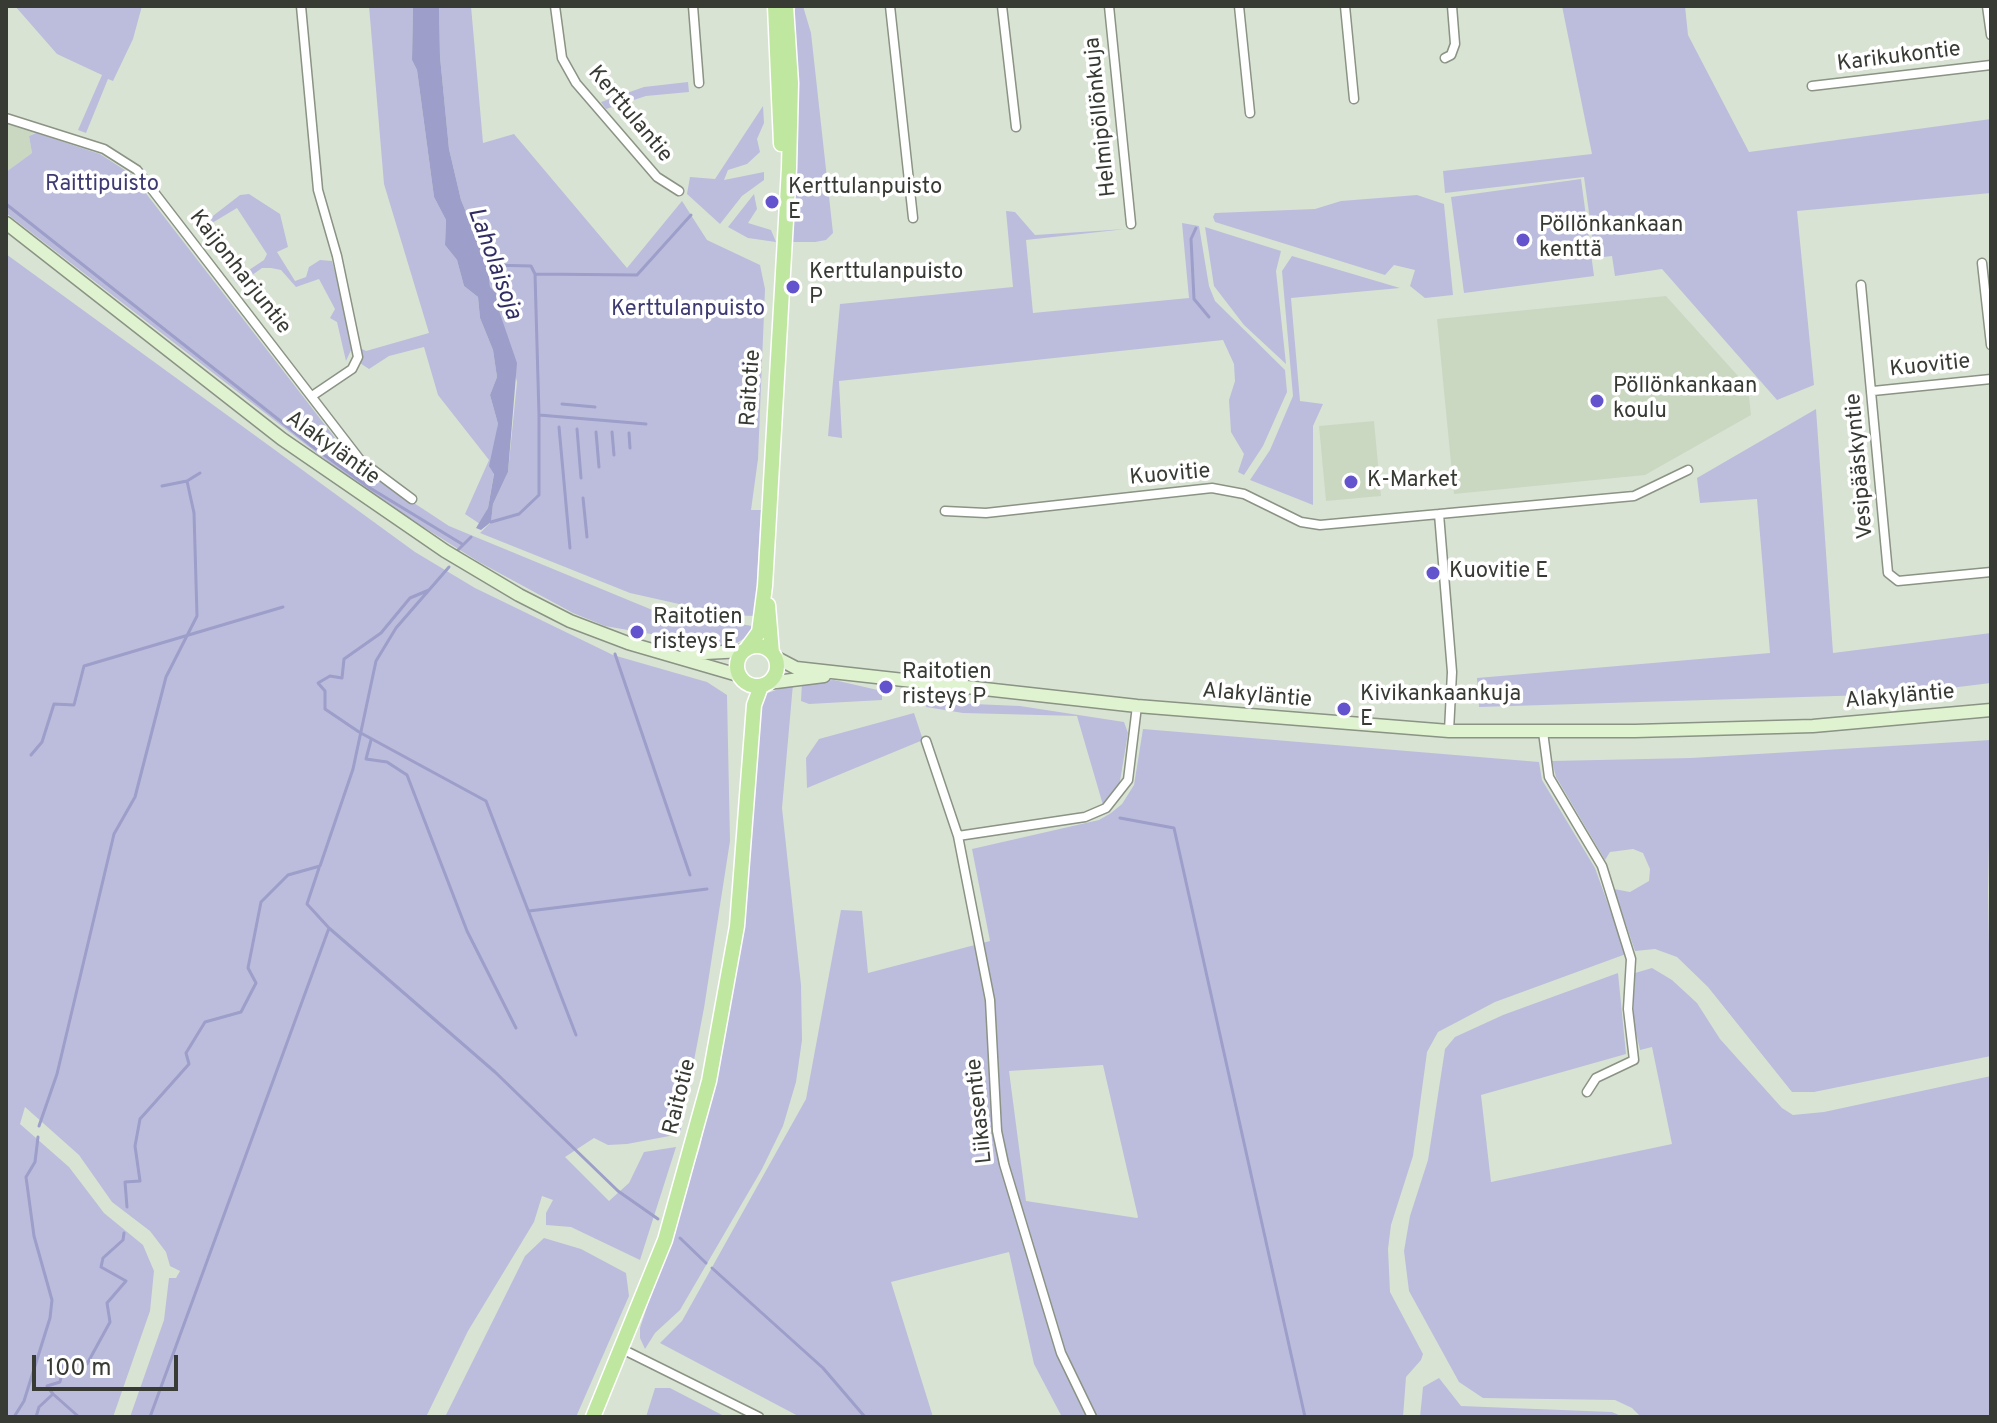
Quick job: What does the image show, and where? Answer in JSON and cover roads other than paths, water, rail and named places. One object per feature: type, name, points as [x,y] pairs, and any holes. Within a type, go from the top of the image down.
[{"type":"main road","name":"Raitotie","points":[[775,6],[785,192]]},
{"type":"main road","name":"Raitotie","points":[[746,649],[759,632],[765,586],[791,83],[786,6]]},
{"type":"main road","name":"Alakyläntie","points":[[6,223],[282,439],[433,543],[537,605],[604,634],[740,677]]},
{"type":"main road","name":"Raitotie","points":[[765,586],[774,655]]},
{"type":"main road","points":[[761,646],[774,655],[776,672],[764,684],[740,677],[737,662],[746,649],[761,646]]},
{"type":"main road","name":"Alakyläntie","points":[[667,654],[705,655],[746,649]]},
{"type":"main road","name":"Alakyläntie","points":[[774,655],[796,668],[1137,706],[1449,731],[1813,726],[1991,710]]},
{"type":"main road","name":"Alakyläntie","points":[[764,684],[856,674]]},
{"type":"main road","name":"Raitotie","points":[[740,677],[750,773]]},
{"type":"main road","name":"Raitotie","points":[[593,1417],[665,1240],[709,1081],[737,926],[754,705],[764,684]]},
{"type":"street","points":[[301,6],[316,179],[337,256],[358,357],[352,369],[312,396]]},
{"type":"street","name":"Kerttulantie","points":[[555,6],[562,58],[576,83],[648,168],[679,191]]},
{"type":"street","points":[[693,6],[699,83]]},
{"type":"street","points":[[890,6],[913,218]]},
{"type":"street","points":[[1002,6],[1016,127]]},
{"type":"street","name":"Helmipöllönkuja","points":[[1109,6],[1131,224]]},
{"type":"street","points":[[1239,6],[1250,113]]},
{"type":"street","points":[[1345,6],[1354,99]]},
{"type":"street","points":[[1445,58],[1451,55],[1455,44],[1452,6]]},
{"type":"street","points":[[1987,6],[1991,35]]},
{"type":"street","name":"Karikukontie","points":[[1812,86],[1991,65]]},
{"type":"street","name":"Kaijonharjuntie","points":[[6,118],[104,149],[137,170],[361,461],[412,499]]},
{"type":"street","points":[[1982,263],[1991,345]]},
{"type":"street","name":"Vesipääskyntie","points":[[1861,285],[1888,573],[1898,581],[1991,572]]},
{"type":"street","name":"Kuovitie","points":[[1873,391],[1991,379]]},
{"type":"street","name":"Kuovitie","points":[[945,511],[986,513],[1212,488],[1244,494],[1301,522],[1320,525],[1634,496],[1688,470]]},
{"type":"street","points":[[1439,514],[1452,672],[1449,731]]},
{"type":"street","points":[[958,836],[1085,817],[1106,808],[1128,780],[1137,706]]},
{"type":"street","points":[[1543,732],[1549,777],[1602,866],[1631,959],[1628,1009],[1634,1060],[1596,1078],[1587,1092]]},
{"type":"street","name":"Liikasentie","points":[[926,741],[958,836],[990,1000],[997,1131],[1004,1164],[1061,1353],[1092,1417]]},
{"type":"street","points":[[622,1349],[759,1417]]},
{"type":"waterway","points":[[6,204],[312,446],[370,488],[462,544]]},
{"type":"waterway","points":[[535,274],[637,275],[691,215]]},
{"type":"waterway","points":[[1196,228],[1191,239],[1194,299],[1209,317]]},
{"type":"waterway","name":"Laholaisoja","points":[[488,265],[531,266],[535,274],[539,415],[539,495],[519,514],[491,522]]},
{"type":"waterway","points":[[562,404],[595,407]]},
{"type":"waterway","points":[[539,415],[646,424]]},
{"type":"waterway","points":[[559,427],[570,548]]},
{"type":"waterway","points":[[577,429],[581,478]]},
{"type":"waterway","points":[[596,432],[599,467]]},
{"type":"waterway","points":[[612,432],[614,455]]},
{"type":"waterway","points":[[629,433],[630,448]]},
{"type":"waterway","points":[[162,486],[187,481],[200,473]]},
{"type":"waterway","points":[[39,1126],[57,1074],[114,834],[135,797],[166,677],[197,616],[194,513],[187,481]]},
{"type":"waterway","points":[[583,498],[587,537]]},
{"type":"waterway","points":[[458,550],[471,537]]},
{"type":"waterway","points":[[127,1207],[125,1182],[140,1181],[135,1146],[140,1119],[189,1064],[186,1053],[205,1022],[241,1012],[256,983],[248,968],[261,902],[288,875],[320,866],[353,769],[376,661],[396,628],[449,567]]},
{"type":"waterway","points":[[429,590],[410,598],[381,633],[344,659],[342,678],[330,676],[318,683],[325,691],[325,709],[359,732],[486,801],[576,1035]]},
{"type":"waterway","points":[[31,755],[42,742],[54,704],[74,705],[84,666],[283,607]]},
{"type":"waterway","points":[[615,654],[690,875]]},
{"type":"waterway","points":[[371,740],[366,759],[387,762],[407,775],[467,931],[516,1028]]},
{"type":"waterway","points":[[1120,818],[1174,828],[1305,1417]]},
{"type":"waterway","points":[[150,1417],[329,928],[307,904],[319,868]]},
{"type":"waterway","points":[[529,911],[707,889]]},
{"type":"waterway","points":[[329,928],[495,1072],[618,1191],[658,1219]]},
{"type":"waterway","points":[[14,1417],[24,1401],[50,1318],[52,1300],[34,1236],[26,1177],[35,1162],[38,1137]]},
{"type":"waterway","points":[[36,1417],[39,1407],[53,1394],[47,1386],[60,1382],[64,1364],[87,1364],[110,1322],[107,1303],[126,1281],[101,1267],[103,1258],[123,1240],[124,1233]]},
{"type":"waterway","points":[[680,1238],[706,1263]]},
{"type":"waterway","points":[[712,1268],[823,1368],[865,1417]]},
{"type":"waterway","points":[[53,1394],[79,1417]]},
{"type":"place","name":"Kerttulanpuisto E","points":[[772,202]]},
{"type":"place","name":"Pöllönkankaan kenttä","points":[[1523,240]]},
{"type":"place","name":"Kerttulanpuisto P","points":[[793,287]]},
{"type":"place","name":"Pöllönkankaan koulu","points":[[1597,401]]},
{"type":"place","name":"K-Market","points":[[1351,482]]},
{"type":"place","name":"Kuovitie E","points":[[1433,573]]},
{"type":"place","name":"Raitotien risteys E","points":[[637,632]]},
{"type":"place","name":"Raitotien risteys P","points":[[886,687]]},
{"type":"place","name":"Kivikankaankuja E","points":[[1344,709]]},
{"type":"park label","name":"Raittipuisto","points":[[102,186]]},
{"type":"park label","name":"Kerttulanpuisto","points":[[688,311]]}]
